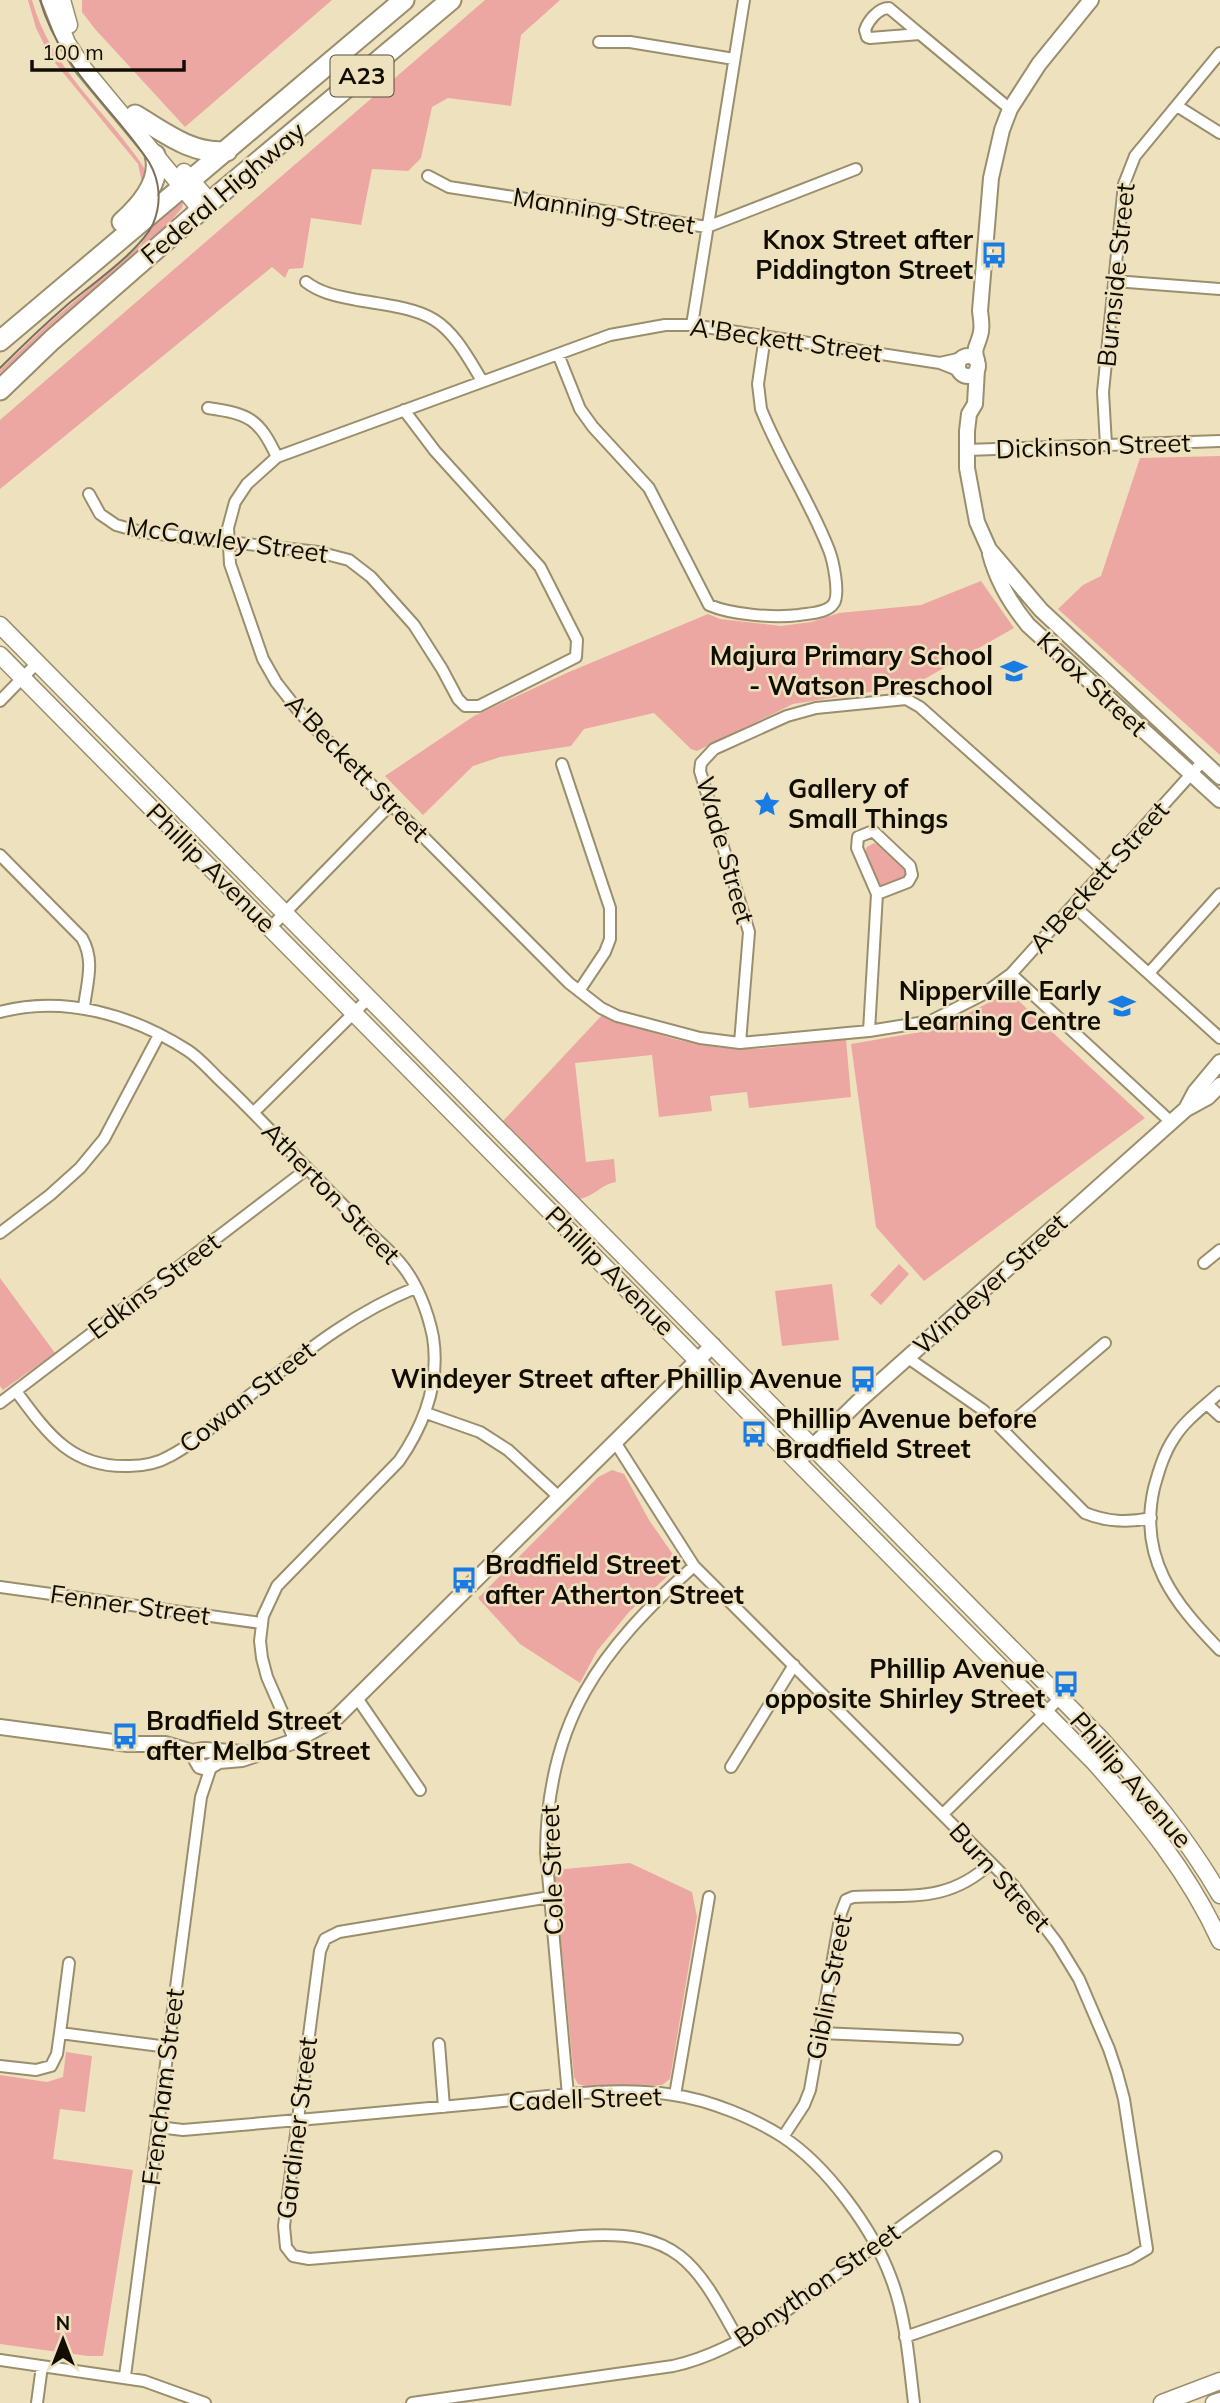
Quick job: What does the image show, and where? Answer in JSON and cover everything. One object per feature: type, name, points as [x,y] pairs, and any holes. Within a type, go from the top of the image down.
[{"type":"highway","name":"Federal Highway","points":[[0,341],[404,0]]},
{"type":"highway","name":"Federal Highway","points":[[0,390],[52,340],[205,206],[451,0]]},
{"type":"highway","points":[[135,115],[199,150],[212,153],[227,151]]},
{"type":"highway","points":[[54,297],[69,269],[140,206],[159,169],[155,155]]},
{"type":"main road","points":[[50,0],[67,43],[84,69],[155,155],[187,184]]},
{"type":"main road","points":[[62,0],[70,27],[92,67],[135,115],[205,206]]},
{"type":"main road","name":"Phillip Avenue","points":[[0,625],[1060,1698],[1151,1795],[1201,1863],[1220,1895]]},
{"type":"main road","name":"Phillip Avenue","points":[[0,655],[1111,1781],[1162,1843],[1185,1877],[1220,1941]]},
{"type":"main road","points":[[1162,2403],[1220,2381]]},
{"type":"main road","points":[[1214,2403],[1220,2401]]},
{"type":"street","points":[[692,325],[744,0]]},
{"type":"street","name":"Knox Street","points":[[1088,1],[1039,64],[1010,109],[996,146],[980,311],[967,365],[966,402],[970,414],[966,450],[976,522],[989,549],[995,573],[1028,625],[1220,800]]},
{"type":"street","points":[[920,34],[870,38],[865,30],[869,21],[881,9],[891,9],[1010,109]]},
{"type":"street","points":[[599,43],[630,42],[734,59]]},
{"type":"street","name":"Burnside Street","points":[[1106,445],[1103,392],[1121,201],[1128,170],[1135,156],[1220,53]]},
{"type":"street","points":[[1177,106],[1220,133]]},
{"type":"street","name":"Manning Street","points":[[428,176],[449,187],[707,227],[856,169]]},
{"type":"street","points":[[1114,281],[1220,289]]},
{"type":"street","points":[[306,282],[317,290],[332,295],[411,310],[435,319],[455,336],[482,381]]},
{"type":"street","name":"A'Beckett Street","points":[[967,365],[692,325],[665,325],[610,335],[277,457],[247,484],[235,502],[228,528],[230,564],[263,659],[276,682],[301,714],[579,991],[601,1008],[617,1016],[700,1038],[740,1043],[869,1031],[931,1021],[982,995],[1011,974],[1105,873],[1203,761]]},
{"type":"street","points":[[558,354],[580,409],[649,488],[709,605],[774,617],[819,612],[834,603],[836,594],[829,549],[761,409],[758,384],[765,336]]},
{"type":"street","points":[[208,408],[233,411],[250,419],[264,432],[277,457]]},
{"type":"street","name":"McCawley Street","points":[[89,494],[100,514],[117,525],[141,532],[318,552],[349,560],[360,567],[414,625],[458,699],[465,706],[479,706],[576,657],[577,640],[540,567],[404,410]]},
{"type":"street","name":"Dickinson Street","points":[[966,450],[1220,441]]},
{"type":"street","name":"Knox Street","points":[[989,549],[1041,610],[1220,777]]},
{"type":"street","points":[[0,701],[37,663]]},
{"type":"street","name":"Wade Street","points":[[740,1043],[749,932],[700,771],[701,763],[706,757],[714,749],[728,742],[801,712],[906,699],[920,707],[1105,873]]},
{"type":"street","points":[[562,764],[610,908],[610,939],[605,952],[579,991]]},
{"type":"street","points":[[270,928],[391,804]]},
{"type":"street","points":[[869,1031],[877,894],[857,848],[858,837],[873,831],[910,866],[912,875],[908,882],[877,894]]},
{"type":"street","points":[[0,855],[82,938],[90,951],[84,1007]]},
{"type":"street","points":[[1149,973],[1220,894]]},
{"type":"street","points":[[1074,906],[1220,1038]]},
{"type":"street","points":[[1011,974],[1171,1122]]},
{"type":"street","points":[[254,1112],[369,998]]},
{"type":"street","name":"Atherton Street","points":[[0,1012],[51,1006],[84,1007],[127,1019],[190,1051],[254,1112],[402,1264],[425,1310],[433,1338],[433,1374],[426,1413],[399,1461],[277,1586],[261,1623],[262,1658],[267,1677],[295,1741]]},
{"type":"street","points":[[0,1233],[80,1168],[104,1139],[159,1035]]},
{"type":"street","name":"Windeyer Street","points":[[1186,1109],[1195,1092],[1220,1062]]},
{"type":"street","name":"Windeyer Street","points":[[798,1461],[908,1358],[1171,1122],[1186,1109],[1208,1097],[1220,1085]]},
{"type":"street","name":"Edkins Street","points":[[0,1403],[307,1169]]},
{"type":"street","points":[[1204,1263],[1220,1250]]},
{"type":"street","name":"Cowan Street","points":[[16,1391],[50,1436],[72,1453],[96,1464],[150,1464],[168,1458],[204,1433],[343,1324],[415,1287]]},
{"type":"street","points":[[1003,1430],[1105,1343]]},
{"type":"street","points":[[0,1727],[128,1744],[206,1760],[242,1759],[295,1741],[327,1724],[357,1698],[713,1345]]},
{"type":"street","points":[[908,1358],[983,1410],[1085,1513],[1099,1519],[1120,1522],[1151,1518]]},
{"type":"street","points":[[1220,1392],[1175,1435],[1165,1452],[1153,1495],[1151,1518],[1159,1572],[1188,1618],[1220,1650]]},
{"type":"street","points":[[1207,1404],[1220,1416]]},
{"type":"street","points":[[426,1413],[480,1432],[508,1450],[559,1497]]},
{"type":"street","name":"Burn Street","points":[[615,1442],[694,1566],[943,1814],[1033,1909],[1079,1979],[1110,2049],[1124,2099],[1147,2249],[1130,2259],[905,2337]]},
{"type":"street","name":"Cole Street","points":[[568,2095],[550,1897],[546,1819],[556,1761],[570,1719],[590,1681],[616,1644],[694,1566]]},
{"type":"street","name":"Fenner Street","points":[[0,1587],[261,1623]]},
{"type":"street","points":[[731,1767],[794,1665]]},
{"type":"street","points":[[357,1698],[420,1790]]},
{"type":"street","points":[[943,1814],[1060,1698]]},
{"type":"street","name":"Frencham Street","points":[[125,2376],[206,1760]]},
{"type":"street","name":"Giblin Street","points":[[783,2137],[808,2098],[841,1913],[846,1900],[853,1897],[925,1896],[939,1893],[967,1883],[991,1863]]},
{"type":"street","name":"Gardiner Street","points":[[550,1897],[339,1932],[325,1939],[320,1951],[284,2226],[286,2247],[293,2256],[309,2259],[592,2235],[633,2236],[673,2251],[698,2272],[739,2341]]},
{"type":"street","points":[[675,2095],[709,1897]]},
{"type":"street","points":[[0,2066],[36,2070],[51,2066],[57,2054],[69,1963]]},
{"type":"street","points":[[60,2033],[168,2046]]},
{"type":"street","points":[[821,2033],[957,2039]]},
{"type":"street","points":[[439,2044],[444,2107]]},
{"type":"street","name":"Cadell Street","points":[[158,2127],[183,2130],[623,2092],[675,2095],[728,2110],[783,2137],[813,2164],[846,2199],[876,2245],[891,2278],[905,2337],[914,2403]]},
{"type":"street","name":"Bonython Street","points":[[412,2403],[673,2366],[700,2359],[771,2322],[996,2157]]},
{"type":"street","points":[[0,2360],[125,2376],[163,2386],[205,2403]]},
{"type":"street","points":[[37,2403],[42,2365]]},
{"type":"shaded area","points":[[28,0],[32,0],[52,48],[80,88],[143,166],[148,177],[143,187],[138,164],[51,58],[36,28]]},
{"type":"shaded area","points":[[82,0],[332,0],[185,127],[95,29],[82,12]]},
{"type":"shaded area","points":[[485,0],[560,0],[521,35],[511,106],[448,98],[432,107],[421,158],[408,171],[372,169],[361,225],[311,218],[303,268],[289,269],[285,278],[272,267],[0,489],[0,420]]},
{"type":"shaded area","points":[[182,195],[182,208],[170,222],[101,282],[30,351],[16,359],[0,374],[0,370],[49,323],[140,245],[155,223]]},
{"type":"shaded area","points":[[1220,456],[1220,755],[1058,609],[1083,585],[1101,576],[1140,458]]},
{"type":"shaded area","points":[[981,581],[1014,628],[914,685],[793,704],[697,751],[691,749],[654,713],[584,729],[571,746],[500,757],[473,766],[423,815],[385,776],[474,716],[569,672],[708,614],[720,619],[781,626],[811,622],[839,613],[921,605]]},
{"type":"shaded area","points":[[874,843],[882,846],[904,867],[904,879],[884,886],[876,884],[865,852],[867,847]]},
{"type":"shaded area","points":[[1009,992],[1145,1118],[924,1281],[876,1227],[851,1044],[938,1029]]},
{"type":"shaded area","points":[[603,1014],[672,1038],[726,1048],[769,1048],[846,1039],[851,1097],[749,1108],[747,1092],[710,1096],[712,1111],[659,1117],[652,1055],[575,1063],[586,1162],[614,1159],[616,1182],[579,1199],[503,1121]]},
{"type":"shaded area","points":[[899,1264],[909,1274],[881,1305],[870,1295]]},
{"type":"shaded area","points":[[0,1278],[55,1353],[3,1390],[0,1386]]},
{"type":"shaded area","points":[[832,1284],[839,1340],[782,1346],[775,1291]]},
{"type":"shaded area","points":[[612,1470],[624,1474],[649,1520],[674,1556],[675,1569],[629,1612],[597,1651],[580,1683],[520,1644],[478,1598],[598,1477]]},
{"type":"shaded area","points":[[630,1863],[692,1892],[697,1917],[670,2079],[662,2085],[591,2087],[578,2084],[574,2077],[554,1870]]},
{"type":"shaded area","points":[[66,2052],[92,2056],[85,2112],[60,2109],[53,2159],[133,2170],[103,2356],[0,2344],[0,2075],[47,2082],[63,2077]]},
{"type":"tram line","points":[[0,368],[58,313],[137,245],[153,224],[159,200],[156,177],[149,162],[73,67],[49,24],[40,0]]},
{"type":"place","name":"Knox Street after Piddington Street","points":[[994,255]]},
{"type":"place","name":"Majura Primary School - Watson Preschool","points":[[1014,671]]},
{"type":"place","name":"Gallery of Small Things","points":[[767,804]]},
{"type":"place","name":"Nipperville Early Learning Centre","points":[[1122,1006]]},
{"type":"place","name":"Windeyer Street after Phillip Avenue","points":[[863,1379]]},
{"type":"place","name":"Phillip Avenue before Bradfield Street","points":[[754,1434]]},
{"type":"place","name":"Bradfield Street after Atherton Street","points":[[464,1580]]},
{"type":"place","name":"Phillip Avenue opposite Shirley Street","points":[[1066,1684]]},
{"type":"place","name":"Bradfield Street after Melba Street","points":[[125,1736]]}]
